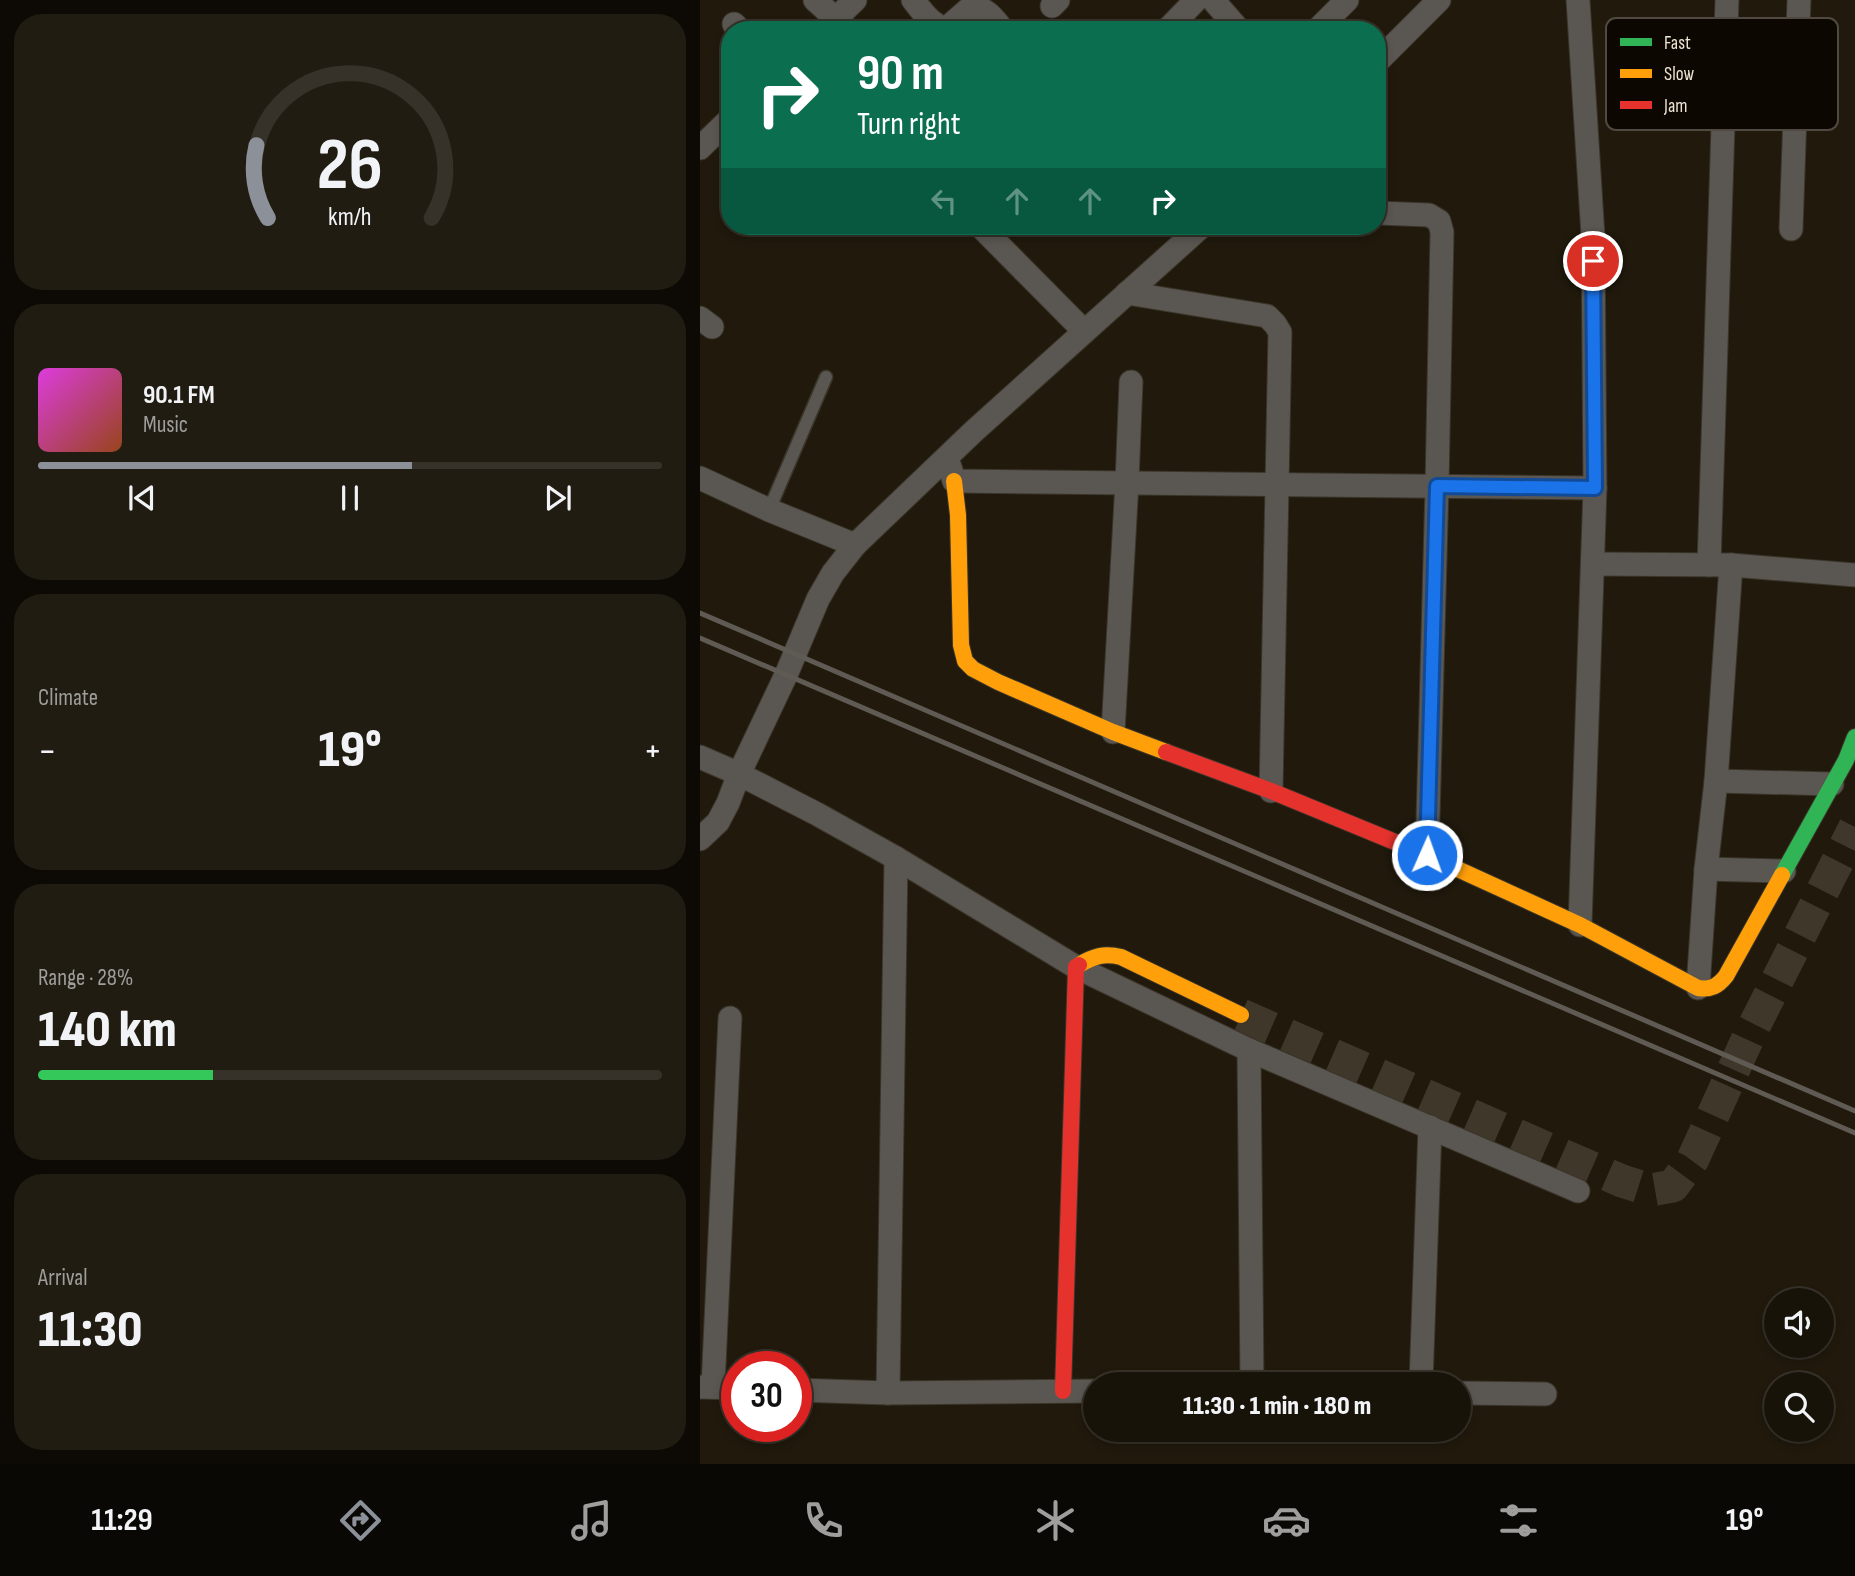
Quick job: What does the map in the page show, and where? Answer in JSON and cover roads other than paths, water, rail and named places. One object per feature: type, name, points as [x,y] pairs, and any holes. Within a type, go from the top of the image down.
[{"type":"street","points":[[815,0],[832,21]]},
{"type":"street","points":[[840,21],[855,0]]},
{"type":"street","points":[[913,0],[930,21]]},
{"type":"street","points":[[1176,21],[1196,0]]},
{"type":"street","points":[[1213,0],[1231,21]]},
{"type":"street","points":[[1326,21],[1347,0]]},
{"type":"street","points":[[1578,0],[1593,236],[1595,488],[1580,925]]},
{"type":"street","points":[[1727,0],[1727,18]]},
{"type":"street","points":[[1798,18],[1799,0]]},
{"type":"street","points":[[1386,52],[1433,2]]},
{"type":"street","points":[[955,21],[971,7],[980,7],[995,21]]},
{"type":"street","points":[[700,148],[721,128]]},
{"type":"street","points":[[1698,988],[1706,869],[1716,781],[1725,130]]},
{"type":"street","points":[[1791,229],[1794,130]]},
{"type":"street","points":[[1386,213],[1429,215],[1439,221],[1442,233],[1427,855]]},
{"type":"street","points":[[989,235],[1084,331]]},
{"type":"street","points":[[700,839],[718,822],[818,599],[833,573],[855,545],[1127,293],[1184,235]]},
{"type":"street","points":[[1127,293],[1267,316],[1280,332],[1271,791]]},
{"type":"street","points":[[1113,732],[1131,382]]},
{"type":"street","points":[[947,457],[954,481],[958,515],[961,645],[965,661],[973,669],[1113,732],[1271,791],[1427,855],[1580,925],[1698,988],[1707,990],[1717,987],[1726,976],[1850,752],[1855,737]]},
{"type":"street","points":[[700,478],[855,545]]},
{"type":"street","points":[[954,481],[1595,488]]},
{"type":"street","points":[[1593,564],[1720,565],[1855,575]]},
{"type":"street","points":[[700,757],[739,774],[896,858],[1076,967],[1249,1051],[1578,1191]]},
{"type":"street","points":[[1716,781],[1832,784]]},
{"type":"street","points":[[888,1393],[896,858]]},
{"type":"street","points":[[1706,869],[1784,871]]},
{"type":"street","points":[[1076,967],[1096,955],[1108,953],[1241,1014]]},
{"type":"street","points":[[1063,1391],[1076,967]]},
{"type":"street","points":[[706,1387],[730,1018]]},
{"type":"street","points":[[1249,1051],[1252,1372]]},
{"type":"street","points":[[1421,1372],[1430,1127]]},
{"type":"street","points":[[812,1391],[888,1393],[1083,1391]]},
{"type":"street","points":[[1471,1393],[1545,1394]]},
{"type":"lane","points":[[769,510],[826,377]]},
{"type":"tunnel","points":[[1241,1015],[1622,1181],[1650,1190],[1673,1186],[1693,1159],[1748,1038],[1855,827]]},
{"type":"railway","points":[[700,613],[1855,1111]]},
{"type":"railway","points":[[700,638],[1855,1133]]}]
